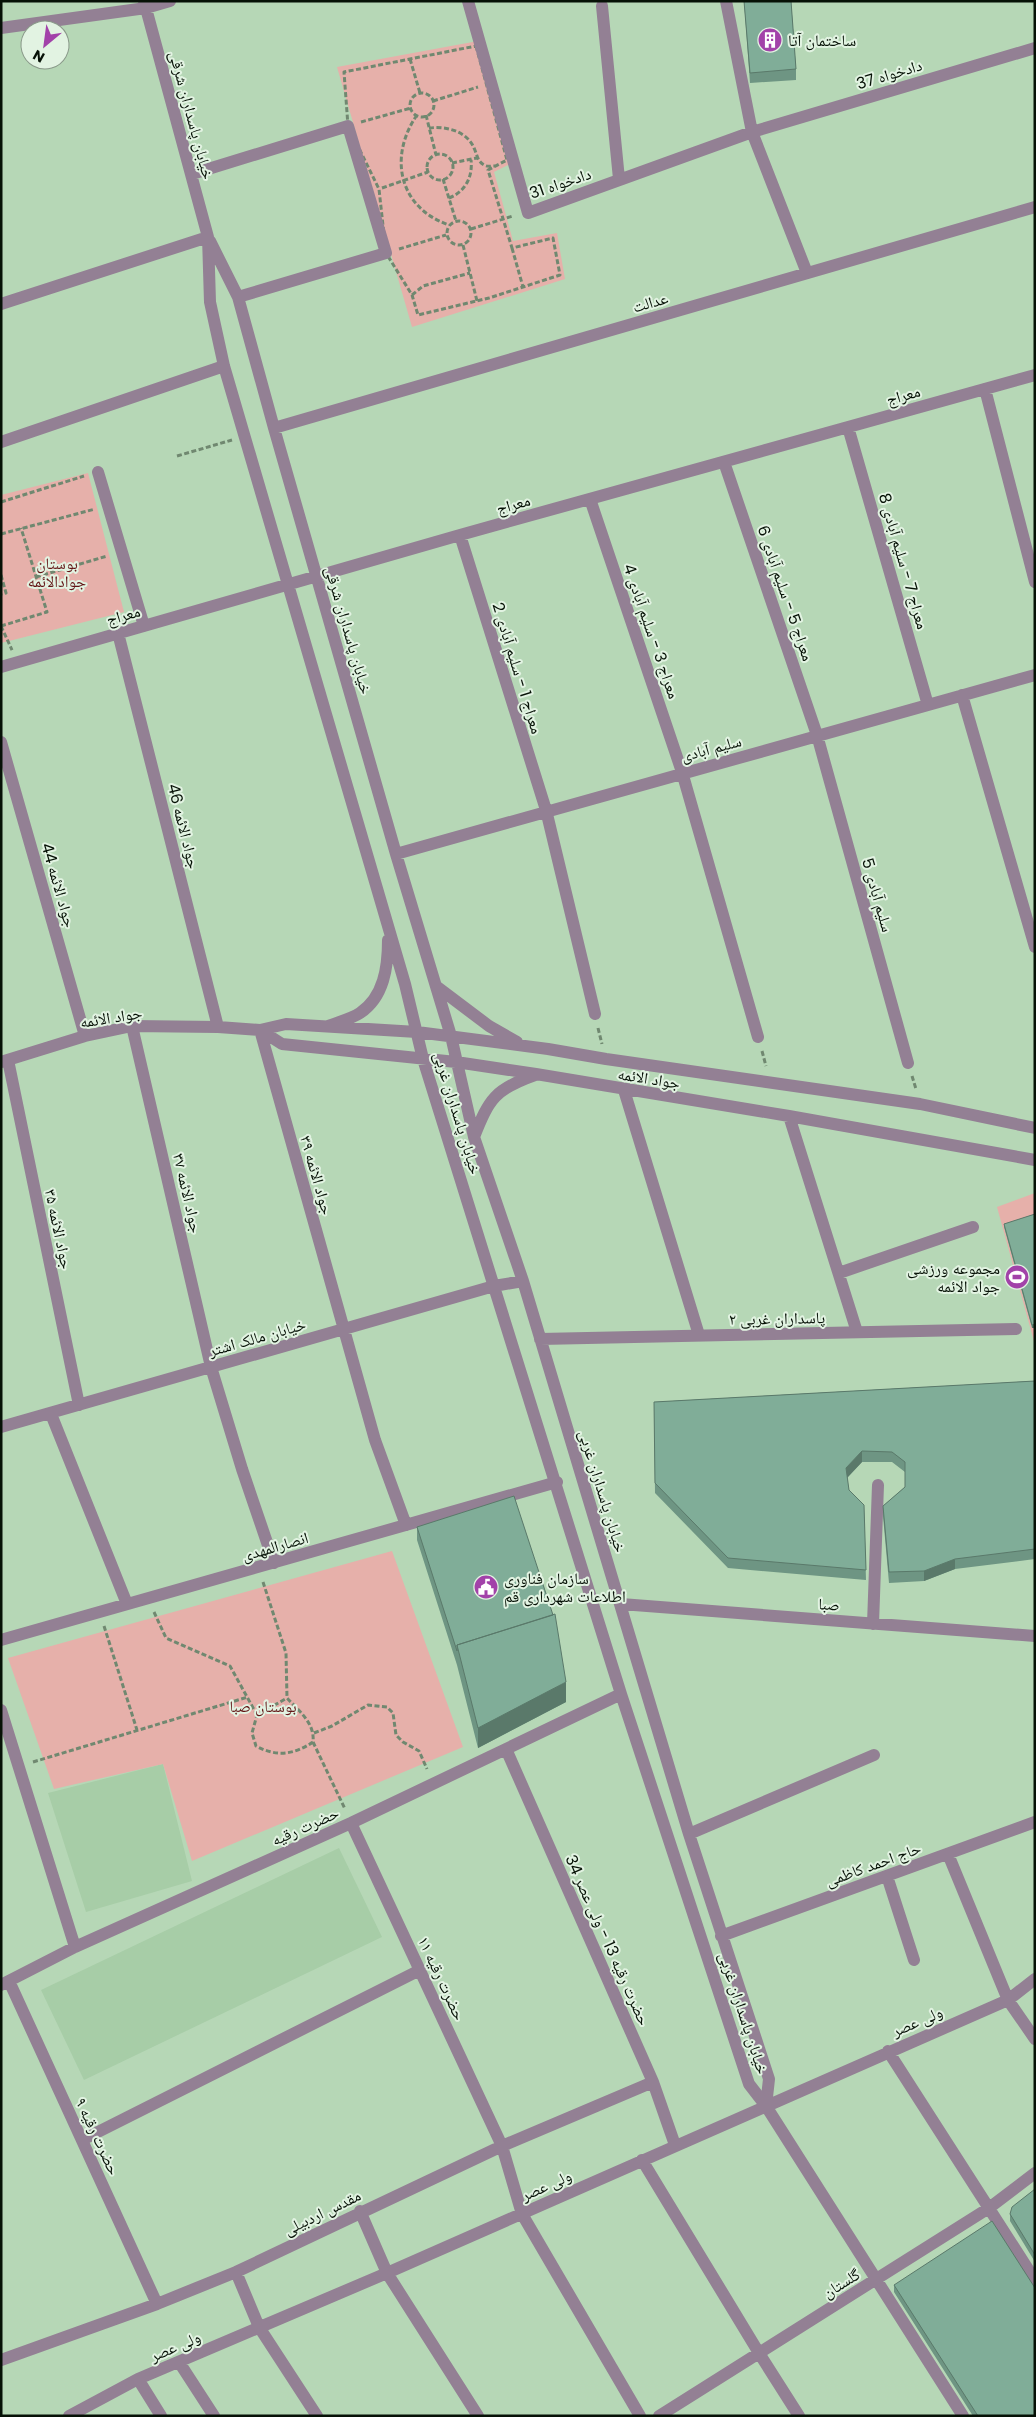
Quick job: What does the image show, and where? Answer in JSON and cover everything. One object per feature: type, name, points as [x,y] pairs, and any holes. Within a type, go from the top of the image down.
[{"type":"street","points":[[1,28],[170,1]]},
{"type":"street","name":"دادخواه 31","points":[[468,1],[528,212],[752,132]]},
{"type":"street","points":[[726,1],[752,132],[807,273]]},
{"type":"street","name":"خیابان پاسداران شرقی","points":[[145,5],[208,237],[238,297],[396,854],[451,1036]]},
{"type":"street","points":[[602,6],[619,179]]},
{"type":"street","name":"دادخواه 37","points":[[752,132],[1035,48]]},
{"type":"street","points":[[192,174],[348,126],[386,253],[238,297]]},
{"type":"street","name":"عدالت","points":[[274,428],[807,273],[1034,210]]},
{"type":"street","points":[[1,304],[208,237]]},
{"type":"street","name":"خیابان پاسداران شرقی","points":[[208,237],[210,302],[224,366],[290,584],[417,1032]]},
{"type":"street","points":[[1,442],[224,366]]},
{"type":"street","name":"معراج","points":[[1,667],[316,576],[1035,375]]},
{"type":"street","points":[[985,389],[1035,582]]},
{"type":"street","name":"معراج 7 - سلیم آبادی 8","points":[[848,427],[928,705]]},
{"type":"street","name":"معراج 5 - سلیم آبادی 6","points":[[724,462],[817,735]]},
{"type":"street","points":[[98,472],[144,626]]},
{"type":"street","name":"معراج 3 - سلیم آبادی 4","points":[[590,499],[682,772],[758,1037]]},
{"type":"street","name":"معراج 1 - سلیم آبادی 2","points":[[460,536],[546,810],[595,1014]]},
{"type":"street","name":"جواد الائمه 46","points":[[118,633],[218,1027]]},
{"type":"street","name":"سلیم آبادی","points":[[396,854],[546,810],[1035,675]]},
{"type":"street","points":[[962,695],[1035,947]]},
{"type":"street","name":"سلیم آبادی 5","points":[[817,735],[908,1063]]},
{"type":"street","name":"جواد الائمه 44","points":[[1,742],[84,1036]]},
{"type":"street","points":[[323,1028],[359,1014],[371,1004],[379,992],[382,986],[388,952],[388,925]]},
{"type":"street","points":[[436,986],[489,1026],[523,1046]]},
{"type":"street","name":"جواد الائمه","points":[[5,1061],[84,1036],[132,1026],[218,1027],[260,1030],[286,1024],[323,1028],[417,1032],[920,1104],[1035,1128]]},
{"type":"street","name":"جواد الائمه ۳۷","points":[[132,1026],[211,1367],[242,1469],[274,1563]]},
{"type":"street","name":"جواد الائمه","points":[[260,1030],[282,1044],[456,1062],[536,1074],[1035,1160]]},
{"type":"street","name":"جواد الائمه ۳۹","points":[[260,1030],[375,1440],[406,1526]]},
{"type":"street","name":"خیابان پاسداران غربی","points":[[417,1032],[423,1059],[557,1482],[621,1694],[749,2084],[766,2106]]},
{"type":"street","name":"خیابان پاسداران غربی","points":[[451,1036],[474,1138],[523,1281],[689,1834],[769,2079],[766,2106]]},
{"type":"street","name":"جواد الائمه ۳۵","points":[[5,1061],[79,1405]]},
{"type":"street","points":[[474,1138],[485,1108],[499,1092],[511,1083],[536,1074]]},
{"type":"street","points":[[624,1090],[699,1336]]},
{"type":"street","points":[[788,1116],[857,1332]]},
{"type":"street","points":[[839,1273],[973,1227]]},
{"type":"street","name":"خیابان مالک اشتر","points":[[1,1427],[494,1286],[523,1281]]},
{"type":"street","name":"پاسداران غربی ۲","points":[[540,1339],[1016,1329]]},
{"type":"street","points":[[51,1414],[127,1604]]},
{"type":"street","name":"انصارالمهدی","points":[[1,1640],[557,1482]]},
{"type":"street","points":[[874,1624],[878,1485]]},
{"type":"street","name":"صبا","points":[[621,1604],[1035,1636]]},
{"type":"street","name":"حضرت رقیه","points":[[5,1983],[75,1947],[352,1823],[621,1694]]},
{"type":"street","points":[[1,1710],[75,1947]]},
{"type":"street","name":"حضرت رقیه 13 - ولی عصر 34","points":[[506,1749],[652,2082],[675,2145]]},
{"type":"street","points":[[689,1834],[874,1755]]},
{"type":"street","name":"حاج احمد کاظمی","points":[[721,1936],[1035,1822]]},
{"type":"street","name":"حضرت رقیه ۱۱","points":[[352,1823],[502,2146],[522,2214],[640,2416]]},
{"type":"street","points":[[948,1854],[1008,2000],[1035,2039]]},
{"type":"street","points":[[887,1876],[914,1960]]},
{"type":"street","points":[[82,2140],[420,1970]]},
{"type":"street","name":"ولی عصر","points":[[69,2416],[138,2379],[387,2273],[888,2051],[1008,2000],[1035,1979]]},
{"type":"street","name":"حضرت رقیه ۹","points":[[5,1983],[82,2140],[157,2304]]},
{"type":"street","points":[[888,2051],[1035,2280]]},
{"type":"street","name":"مقدس اردبیلی","points":[[1,2360],[157,2304],[236,2272],[502,2146],[652,2082]]},
{"type":"street","points":[[766,2106],[963,2416]]},
{"type":"street","points":[[642,2160],[758,2354],[799,2416]]},
{"type":"street","name":"گلستان","points":[[660,2416],[989,2208],[1035,2173]]},
{"type":"street","points":[[360,2212],[387,2273],[478,2416]]},
{"type":"street","points":[[236,2272],[259,2327],[317,2416]]},
{"type":"street","points":[[179,2362],[214,2416]]},
{"type":"street","points":[[138,2379],[161,2416]]},
{"type":"path","points":[[512,248],[553,238],[560,275],[522,287],[477,301],[418,315],[412,295],[386,253],[379,189],[348,126],[344,72],[476,46],[507,160],[488,170],[522,287]]},
{"type":"path","points":[[410,59],[420,93]]},
{"type":"path","points":[[433,101],[487,84]]},
{"type":"path","points":[[420,93],[427,94],[433,101],[432,110],[426,115],[418,115],[411,108],[413,97],[420,93]]},
{"type":"path","points":[[348,126],[411,108]]},
{"type":"path","points":[[418,115],[408,130],[402,148],[402,166],[405,181],[412,200],[418,208],[425,214],[449,225]]},
{"type":"path","points":[[426,115],[436,155]]},
{"type":"path","points":[[429,128],[443,128],[459,133],[471,143],[477,158],[486,166],[496,166]]},
{"type":"path","points":[[436,155],[446,156],[452,163],[450,174],[443,179],[435,179],[428,172],[428,162],[436,155]]},
{"type":"path","points":[[452,163],[477,158]]},
{"type":"path","points":[[449,198],[457,195],[465,186],[471,173],[471,160]]},
{"type":"path","points":[[379,189],[428,172]]},
{"type":"path","points":[[443,179],[456,221]]},
{"type":"path","points":[[471,229],[528,212]]},
{"type":"path","points":[[456,221],[466,222],[471,229],[470,237],[463,244],[454,244],[446,235],[449,225],[456,221]]},
{"type":"path","points":[[386,253],[446,235]]},
{"type":"path","points":[[463,244],[477,301]]},
{"type":"path","points":[[412,295],[423,286],[470,273]]},
{"type":"path","points":[[177,456],[245,437]]},
{"type":"path","points":[[1,502],[98,472]]},
{"type":"path","points":[[1,534],[108,505]]},
{"type":"path","points":[[17,663],[1,626],[47,612],[21,528]]},
{"type":"path","points":[[36,577],[122,552]]},
{"type":"path","points":[[1,575],[6,593],[1,594]]},
{"type":"path","points":[[595,1014],[606,1060]]},
{"type":"path","points":[[758,1037],[771,1084]]},
{"type":"path","points":[[908,1063],[920,1104]]},
{"type":"path","points":[[259,1567],[286,1653],[286,1698],[312,1726],[314,1732],[312,1742],[352,1823]]},
{"type":"path","points":[[148,1598],[166,1638],[230,1666],[257,1715],[252,1733],[256,1746],[269,1753],[290,1754],[312,1742]]},
{"type":"path","points":[[100,1612],[138,1730]]},
{"type":"path","points":[[18,1767],[248,1697]]},
{"type":"path","points":[[257,1715],[286,1698]]},
{"type":"path","points":[[314,1732],[332,1726],[368,1705],[387,1707],[393,1713],[396,1735],[403,1742],[419,1751],[434,1784]]},
{"type":"shaded area","points":[[163,1764],[192,1881],[86,1912],[48,1793]]},
{"type":"shaded area","points":[[339,1848],[382,1937],[84,2080],[41,1990]]},
{"type":"green space","points":[[478,41],[512,163],[494,172],[513,241],[557,233],[565,279],[412,327],[337,67]]},
{"type":"green space","name":"بوستان جوادالائمه","points":[[88,473],[124,612],[1,643],[1,495]]},
{"type":"green space","name":"مجموعه ورزشی جواد الائمه","points":[[1035,1193],[1035,1218],[1004,1227],[1032,1328],[1035,1327],[1035,1345],[997,1207]]},
{"type":"green space","name":"بوستان صبا","points":[[392,1551],[463,1747],[192,1861],[163,1764],[54,1789],[8,1658]]},
{"type":"building","name":"ساختمان آتا","points":[[744,1],[791,1],[796,69],[750,73]]},
{"type":"building","points":[[1035,1214],[1035,1324],[1032,1325],[1004,1224]]},
{"type":"building","points":[[1035,1381],[1035,1549],[955,1559],[924,1571],[889,1572],[883,1506],[905,1487],[905,1462],[892,1452],[862,1451],[846,1468],[849,1490],[864,1505],[866,1570],[728,1558],[655,1483],[654,1402]]},
{"type":"building","name":"سازمان فناوری اطلاعات شهرداری قم","points":[[514,1496],[553,1615],[457,1645],[457,1651],[417,1527]]},
{"type":"building","points":[[555,1614],[566,1682],[478,1728],[457,1645]]},
{"type":"building","points":[[1035,2189],[1035,2255],[1010,2214],[1012,2207]]},
{"type":"building","points":[[992,2221],[1035,2288],[1035,2416],[978,2416],[894,2285]]},
{"type":"place","name":"ساختمان آتا","points":[[770,40]]},
{"type":"place","name":"مجموعه ورزشی جواد الائمه","points":[[1017,1277]]},
{"type":"place","name":"سازمان فناوری اطلاعات شهرداری قم","points":[[486,1587]]}]
